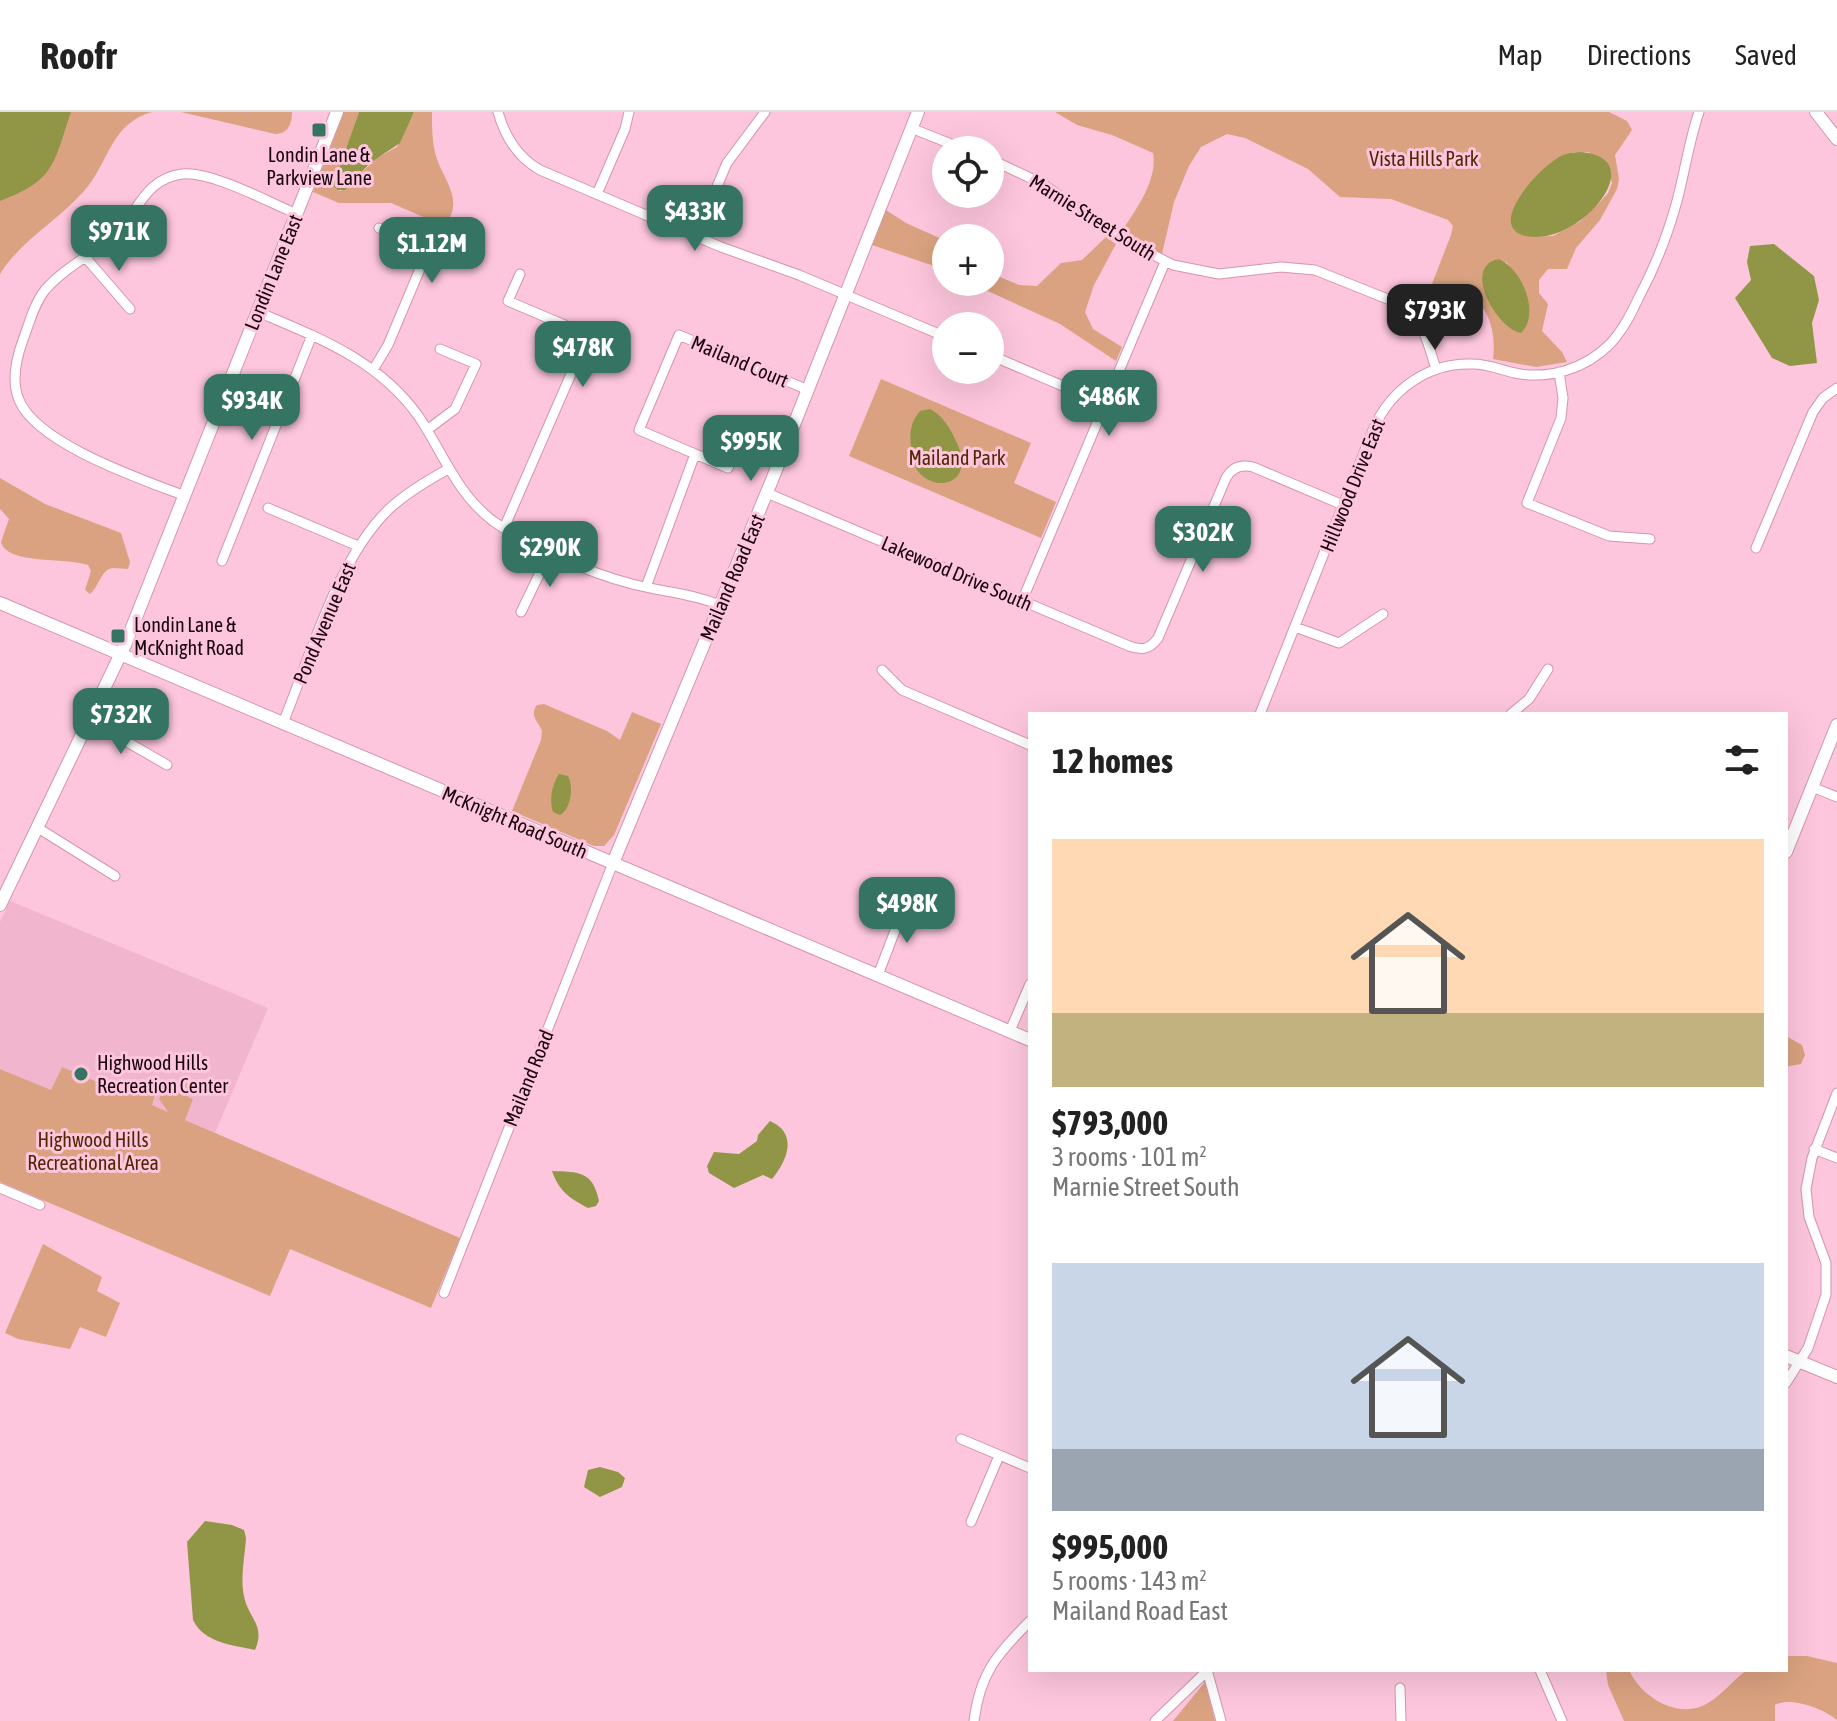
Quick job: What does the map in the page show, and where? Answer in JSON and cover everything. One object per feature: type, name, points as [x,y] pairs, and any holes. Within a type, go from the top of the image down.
[{"type":"street","name":"Londin Lane East","points":[[0,905],[121,655],[337,112]]},
{"type":"street","points":[[498,112],[509,141],[528,162],[696,236],[932,331]]},
{"type":"street","points":[[597,194],[625,129],[629,112]]},
{"type":"street","points":[[696,236],[727,163],[765,112]]},
{"type":"street","name":"Mailand Road East","points":[[613,863],[767,493],[918,112]]},
{"type":"street","name":"Hillwood Drive East","points":[[1261,712],[1381,412],[1403,387],[1436,369],[1468,363],[1527,375],[1559,372],[1587,362],[1601,352],[1630,316],[1648,279],[1670,225],[1699,112]]},
{"type":"street","points":[[1816,112],[1837,139]]},
{"type":"street","points":[[911,128],[932,136]]},
{"type":"street","name":"Marnie Street South","points":[[1004,166],[1043,184],[1120,238],[1165,262],[1188,270],[1211,273],[1290,268],[1315,270],[1411,311],[1422,326],[1436,369]]},
{"type":"street","points":[[185,496],[107,465],[45,430],[30,418],[18,398],[15,378],[18,355],[37,303],[50,286],[116,234],[147,190],[177,175],[209,177],[297,214]]},
{"type":"street","points":[[373,370],[387,349],[425,257],[420,245],[379,228]]},
{"type":"street","points":[[86,258],[130,309]]},
{"type":"street","points":[[1022,601],[1165,262]]},
{"type":"street","points":[[504,528],[588,335],[508,301],[520,274]]},
{"type":"street","points":[[258,312],[342,349],[373,370],[401,396],[427,430],[448,469],[476,506],[504,528],[604,576],[689,594],[720,605]]},
{"type":"street","points":[[222,561],[312,335]]},
{"type":"street","name":"Mailand Court","points":[[695,454],[639,430],[679,335],[808,390]]},
{"type":"street","points":[[427,430],[453,412],[476,364],[440,349]]},
{"type":"street","points":[[1004,361],[1105,404]]},
{"type":"street","points":[[1559,372],[1563,393],[1561,418],[1527,503],[1606,535],[1650,539]]},
{"type":"street","points":[[1756,548],[1813,412],[1823,398],[1837,388]]},
{"type":"street","points":[[646,587],[695,454],[728,468],[748,421]]},
{"type":"street","name":"Lakewood Drive South","points":[[767,493],[1129,646],[1147,648],[1159,636],[1231,471],[1240,466],[1250,466],[1343,505]]},
{"type":"street","name":"Pond Avenue East","points":[[283,723],[337,588],[358,546],[395,504],[448,469]]},
{"type":"street","points":[[268,508],[358,546]]},
{"type":"street","points":[[521,612],[550,552]]},
{"type":"street","name":"McKnight Road South","points":[[0,603],[1028,1039]]},
{"type":"street","points":[[1295,627],[1339,643],[1383,614]]},
{"type":"street","points":[[1513,712],[1538,688],[1548,669]]},
{"type":"street","points":[[882,670],[902,690],[1028,744]]},
{"type":"street","points":[[91,721],[167,765]]},
{"type":"street","points":[[1788,847],[1837,725]]},
{"type":"street","points":[[1812,787],[1837,797]]},
{"type":"street","points":[[38,828],[115,876]]},
{"type":"street","name":"Mailand Road","points":[[444,1293],[613,863]]},
{"type":"street","points":[[878,975],[906,902]]},
{"type":"street","points":[[1010,1031],[1028,989]]},
{"type":"street","points":[[1792,1359],[1808,1348],[1827,1288],[1824,1257],[1811,1224],[1807,1203],[1807,1175],[1837,1093]]},
{"type":"street","points":[[1814,1149],[1837,1158]]},
{"type":"street","points":[[0,1188],[40,1205]]},
{"type":"street","points":[[1792,1359],[1837,1377]]},
{"type":"street","points":[[961,1439],[1028,1467]]},
{"type":"street","points":[[971,1522],[999,1456]]},
{"type":"street","points":[[974,1721],[980,1688],[990,1666],[1028,1623]]},
{"type":"street","points":[[1155,1721],[1205,1672]]},
{"type":"street","points":[[1208,1672],[1221,1721]]},
{"type":"street","points":[[1541,1672],[1562,1721]]},
{"type":"street","points":[[1400,1688],[1401,1721]]},
{"type":"shaded area","points":[[0,112],[71,112],[50,168],[32,186],[0,201]]},
{"type":"shaded area","points":[[359,112],[414,112],[400,143],[370,163],[345,190],[338,190],[334,182]]},
{"type":"shaded area","points":[[1581,152],[1601,157],[1610,168],[1610,182],[1602,198],[1572,226],[1553,234],[1534,237],[1518,233],[1511,224],[1518,199],[1553,161],[1563,155]]},
{"type":"shaded area","points":[[1774,244],[1814,276],[1819,300],[1812,323],[1817,363],[1790,366],[1772,358],[1735,298],[1751,280],[1747,262],[1750,246]]},
{"type":"shaded area","points":[[1499,259],[1515,272],[1526,293],[1529,315],[1521,333],[1502,321],[1487,298],[1483,285],[1483,273],[1488,264]]},
{"type":"shaded area","points":[[930,409],[949,428],[961,457],[957,476],[942,483],[924,477],[914,462],[910,436],[913,423],[920,411]]},
{"type":"shaded area","points":[[559,774],[568,776],[571,792],[567,808],[560,815],[553,812],[551,802]]},
{"type":"shaded area","points":[[10,901],[268,1008],[215,1133],[62,1067],[51,1091],[0,1069],[0,922]]},
{"type":"shaded area","points":[[770,1121],[784,1132],[788,1147],[772,1179],[763,1175],[734,1188],[709,1173],[707,1166],[714,1152],[739,1154],[757,1141],[758,1135]]},
{"type":"shaded area","points":[[552,1171],[577,1173],[589,1179],[599,1201],[596,1206],[588,1208],[570,1197],[561,1189]]},
{"type":"shaded area","points":[[600,1467],[618,1472],[625,1478],[622,1487],[600,1497],[584,1487],[588,1470]]},
{"type":"shaded area","points":[[205,1521],[244,1530],[243,1589],[257,1628],[255,1650],[212,1638],[204,1634],[193,1620],[187,1542]]},
{"type":"green space","points":[[0,112],[152,112],[127,125],[85,190],[29,240],[0,274]]},
{"type":"green space","points":[[181,112],[292,112],[288,128],[275,134]]},
{"type":"green space","points":[[344,112],[359,112],[334,182],[334,187],[340,191],[375,159],[397,147],[414,112],[432,112],[435,151],[453,197],[452,213],[447,221],[435,222],[391,203],[339,203],[313,192]]},
{"type":"green space","name":"Vista Hills Park","points":[[1055,112],[1609,112],[1627,121],[1632,130],[1615,155],[1619,179],[1617,189],[1600,220],[1576,248],[1567,269],[1548,269],[1539,280],[1539,293],[1548,304],[1542,331],[1567,362],[1536,367],[1493,359],[1493,333],[1487,315],[1476,301],[1446,287],[1429,326],[1421,312],[1451,235],[1453,226],[1448,220],[1391,199],[1340,197],[1308,169],[1245,138],[1227,134],[1201,147],[1189,166],[1174,202],[1162,254],[1121,232],[1149,184],[1153,153],[1112,135],[1077,125]],"holes":[[[1574,152],[1588,152],[1605,162],[1612,183],[1608,193],[1579,222],[1553,236],[1531,237],[1538,175],[1556,159]],[[1499,259],[1507,263],[1519,279],[1482,275],[1488,264]]]},
{"type":"green space","points":[[886,210],[932,235],[932,265],[872,245]]},
{"type":"green space","points":[[1106,237],[1116,244],[1094,285],[1085,312],[1093,329],[1122,347],[1116,361],[1060,324],[999,296],[1004,296],[1004,279],[1019,285],[1037,286],[1061,263],[1082,260]]},
{"type":"green space","name":"Mailand Park","points":[[881,379],[1031,443],[1014,483],[1056,502],[1041,538],[849,456]]},
{"type":"green space","points":[[0,478],[45,504],[121,533],[130,562],[128,569],[109,569],[90,594],[85,590],[91,571],[88,565],[25,557],[6,549],[1,542],[9,519],[0,509]]},
{"type":"green space","points":[[544,704],[607,731],[620,740],[632,712],[661,724],[614,835],[604,846],[594,846],[512,811],[541,740],[542,731],[534,715],[537,705]]},
{"type":"green space","points":[[1788,1037],[1802,1045],[1805,1055],[1801,1064],[1789,1066]]},
{"type":"green space","name":"Highwood Hills Recreational Area","points":[[62,1067],[128,1095],[131,1090],[149,1085],[156,1091],[152,1105],[168,1112],[159,1099],[166,1082],[179,1081],[192,1086],[188,1097],[193,1099],[185,1120],[460,1238],[431,1308],[290,1249],[270,1296],[0,1182],[0,1069],[51,1090]]},
{"type":"green space","points":[[43,1244],[102,1277],[97,1291],[120,1303],[106,1337],[80,1327],[70,1349],[18,1339],[5,1333]]},
{"type":"green space","points":[[1788,1656],[1807,1656],[1837,1663],[1837,1720],[1816,1708],[1790,1702],[1775,1705],[1775,1721],[1624,1721],[1608,1685],[1606,1672],[1630,1672],[1642,1689],[1673,1708],[1697,1708],[1745,1672],[1788,1672]]},
{"type":"green space","points":[[1205,1682],[1215,1721],[1173,1721]]},
{"type":"place","name":"Londin Lane & Parkview Lane","points":[[319,130]]},
{"type":"place","name":"Londin Lane & McKnight Road","points":[[118,636]]},
{"type":"place","name":"Highwood Hills Recreation Center","points":[[81,1074]]}]
